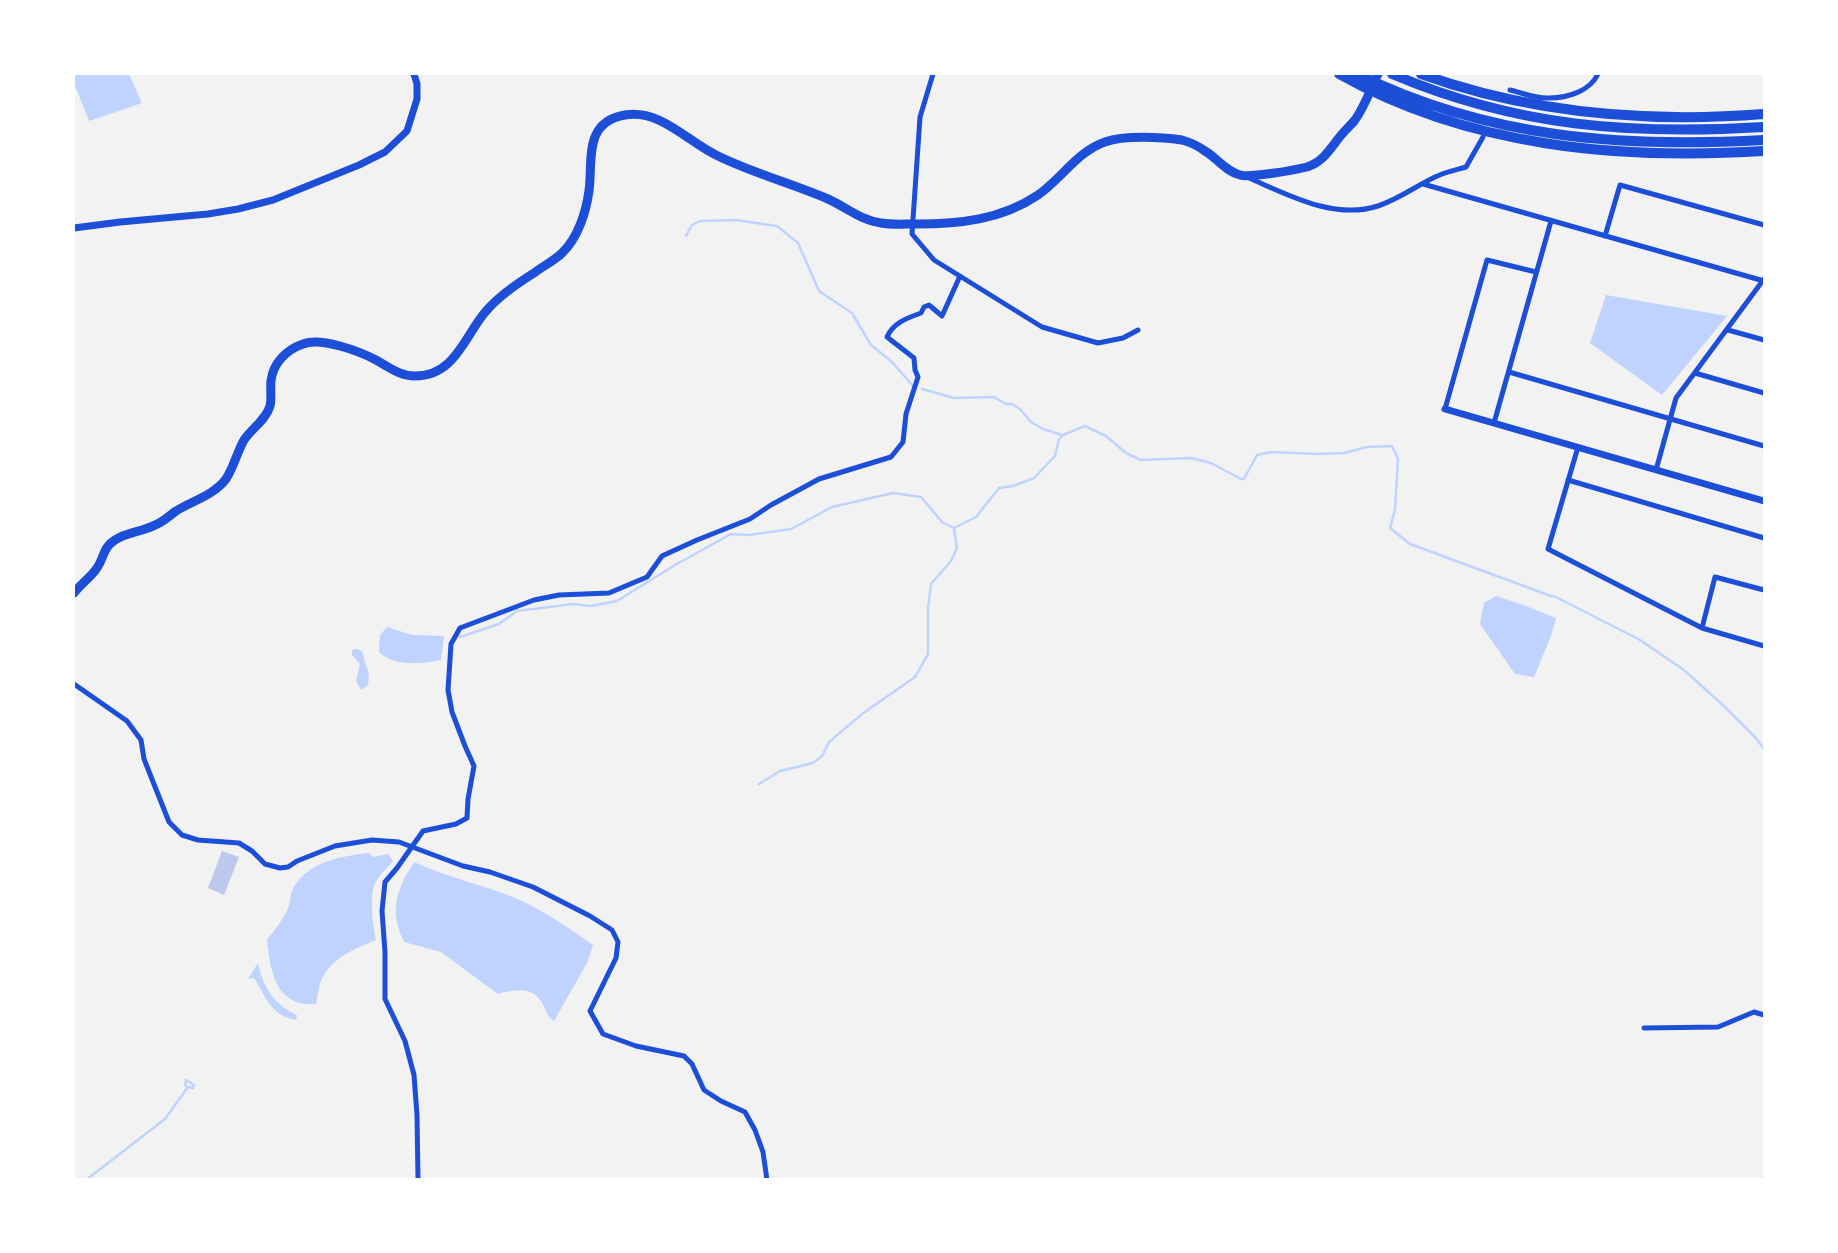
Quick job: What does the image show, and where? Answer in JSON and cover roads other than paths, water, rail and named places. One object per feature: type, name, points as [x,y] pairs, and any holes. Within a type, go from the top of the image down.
[{"type":"highway","points":[[1339,74],[1424,113],[1524,141],[1638,153],[1765,152]]},
{"type":"highway","points":[[1357,74],[1418,100],[1526,130],[1583,139],[1665,143],[1765,140]]},
{"type":"highway","points":[[74,593],[97,569],[103,553],[113,541],[154,526],[223,483],[245,440],[269,410],[271,380],[276,363],[292,350],[305,343],[318,342],[359,353],[412,377],[430,374],[450,362],[485,311],[569,245],[588,198],[592,143],[601,128],[617,117],[639,115],[669,124],[714,155],[826,198],[864,219],[882,223],[962,223],[1015,208],[1040,194],[1087,152],[1105,142],[1128,138],[1180,140],[1190,143],[1212,154],[1234,173],[1246,177],[1309,166],[1325,157],[1355,120],[1378,74]]},
{"type":"highway","points":[[1392,74],[1423,87],[1503,111],[1584,125],[1664,130],[1765,127]]},
{"type":"highway","points":[[1422,74],[1505,99],[1584,113],[1664,117],[1765,114]]},
{"type":"street","points":[[74,228],[238,209],[273,200],[359,164],[385,152],[407,131],[417,99],[414,74]]},
{"type":"street","points":[[933,74],[920,117],[912,234],[934,260],[1042,327],[1098,343],[1122,338],[1138,330]]},
{"type":"street","points":[[1510,90],[1548,98],[1566,96],[1586,88],[1598,74]]},
{"type":"street","points":[[1246,177],[1304,202],[1329,208],[1353,210],[1376,207],[1437,176],[1466,167],[1483,137]]},
{"type":"street","points":[[1423,184],[1764,280],[1676,398],[1656,470]]},
{"type":"street","points":[[1605,236],[1620,185],[1765,225]]},
{"type":"street","points":[[1494,423],[1551,220]]},
{"type":"street","points":[[1536,272],[1487,260],[1445,409],[1765,501]]},
{"type":"street","points":[[418,1180],[414,1074],[405,1041],[385,999],[382,911],[385,882],[422,831],[456,824],[467,818],[474,766],[452,712],[448,690],[451,644],[460,628],[534,600],[559,595],[609,593],[647,578],[662,556],[750,519],[819,479],[891,457],[903,442],[906,414],[918,377],[914,358],[887,337],[891,328],[921,313],[924,307],[929,305],[942,316],[960,276]]},
{"type":"street","points":[[1728,330],[1765,340]]},
{"type":"street","points":[[1509,372],[1765,446]]},
{"type":"street","points":[[1695,373],[1765,393]]},
{"type":"street","points":[[1578,447],[1548,549],[1702,628],[1765,646]]},
{"type":"street","points":[[1568,480],[1765,538]]},
{"type":"street","points":[[1702,628],[1715,577],[1765,590]]},
{"type":"street","points":[[74,684],[127,721],[141,740],[144,759],[169,822],[182,835],[198,840],[239,843],[265,864],[280,868],[335,846],[372,840],[399,842],[463,866],[533,887],[612,930],[618,942],[616,958],[590,1011],[603,1034],[636,1046],[684,1056],[692,1064],[704,1090],[745,1112],[764,1152],[768,1180]]},
{"type":"street","points":[[1644,1028],[1718,1027],[1754,1012],[1765,1014]]},
{"type":"water","points":[[74,74],[129,74],[142,103],[89,121],[74,83]]},
{"type":"water","points":[[1606,295],[1727,316],[1662,395],[1590,343]]},
{"type":"water","points":[[1496,596],[1556,618],[1534,677],[1515,674],[1480,624],[1484,603]]},
{"type":"water","points":[[387,627],[412,635],[444,636],[441,660],[408,663],[385,657],[379,652],[380,635]]},
{"type":"water","points":[[352,650],[363,652],[369,675],[368,685],[361,690],[356,681],[360,664],[352,655]]},
{"type":"water","points":[[369,853],[373,857],[388,854],[393,861],[373,889],[372,908],[376,940],[352,951],[330,966],[321,981],[316,1004],[303,1004],[292,1000],[284,994],[273,975],[267,939],[287,911],[291,892],[306,873],[325,862]]},
{"type":"water","points":[[414,862],[523,902],[593,945],[588,961],[554,1021],[541,1001],[532,993],[516,991],[498,994],[441,952],[404,942],[397,920],[397,901],[399,891]]},
{"type":"water","points":[[258,963],[271,994],[282,1006],[297,1015],[296,1020],[275,1010],[254,978],[248,979]]},
{"type":"waterway","points":[[686,236],[692,225],[700,221],[736,220],[777,226],[798,243],[819,291],[852,313],[871,345],[891,361],[913,386]]},
{"type":"waterway","points":[[922,389],[954,398],[994,397],[1020,409],[1031,422],[1043,429],[1062,435]]},
{"type":"waterway","points":[[460,637],[499,624],[517,611],[573,604],[591,606],[617,601],[731,534],[749,535],[791,529],[832,507],[893,493],[921,497],[942,522],[954,528],[976,517],[999,488],[1034,478],[1055,456],[1059,439],[1085,426],[1106,436],[1126,453],[1141,460],[1191,458],[1211,463],[1241,479],[1244,479],[1257,455],[1271,452],[1344,453],[1367,447],[1392,446],[1398,459],[1395,510],[1390,528],[1410,544],[1554,596],[1640,640],[1684,670],[1725,707],[1764,749]]},
{"type":"waterway","points":[[759,784],[780,771],[813,763],[822,756],[829,742],[862,714],[915,677],[928,654],[931,584],[951,561],[957,548],[954,529]]},
{"type":"waterway","points":[[86,1180],[165,1119],[188,1087],[193,1088],[194,1085],[186,1080],[185,1085],[188,1087]]}]
